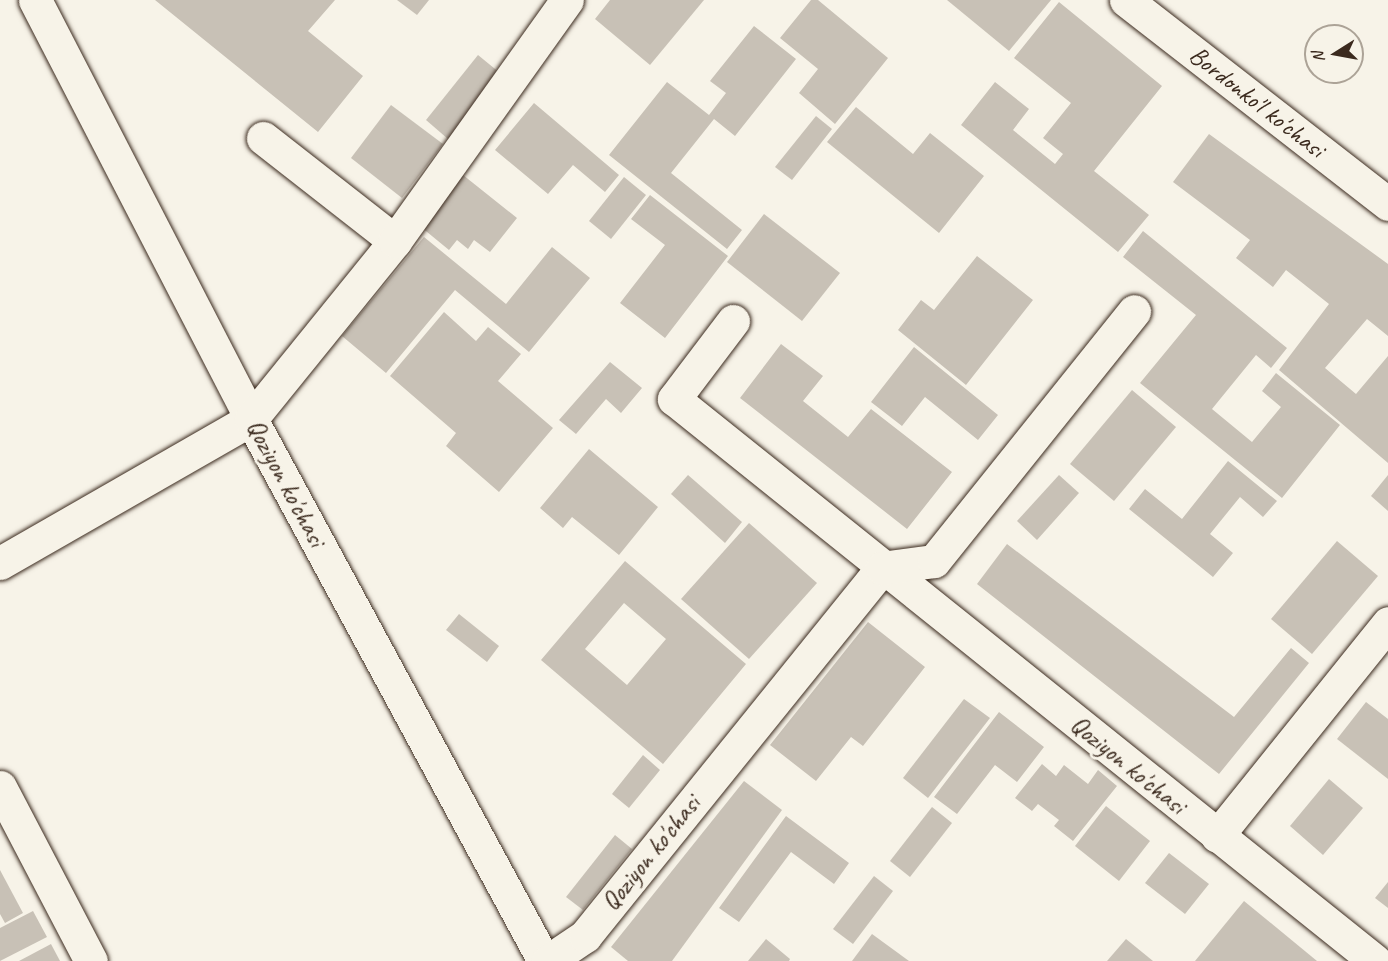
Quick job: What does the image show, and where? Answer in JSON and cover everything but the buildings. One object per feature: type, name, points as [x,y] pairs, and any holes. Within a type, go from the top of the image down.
[{"type":"street","name":"Qoziyon ko'chasi","points":[[35,0],[251,419],[546,961],[585,936],[882,568]]},
{"type":"street","points":[[0,563],[251,419],[395,241],[567,0]]},
{"type":"street","name":"Bordonko'l ko'chasi","points":[[1126,0],[1388,204]]},
{"type":"street","points":[[263,138],[395,241]]},
{"type":"street","points":[[882,568],[934,561],[1134,311]]},
{"type":"street","name":"Qoziyon ko'chasi","points":[[733,321],[674,399],[1375,961]]},
{"type":"street","points":[[1217,836],[1388,623]]},
{"type":"street","points":[[0,787],[91,961]]}]
